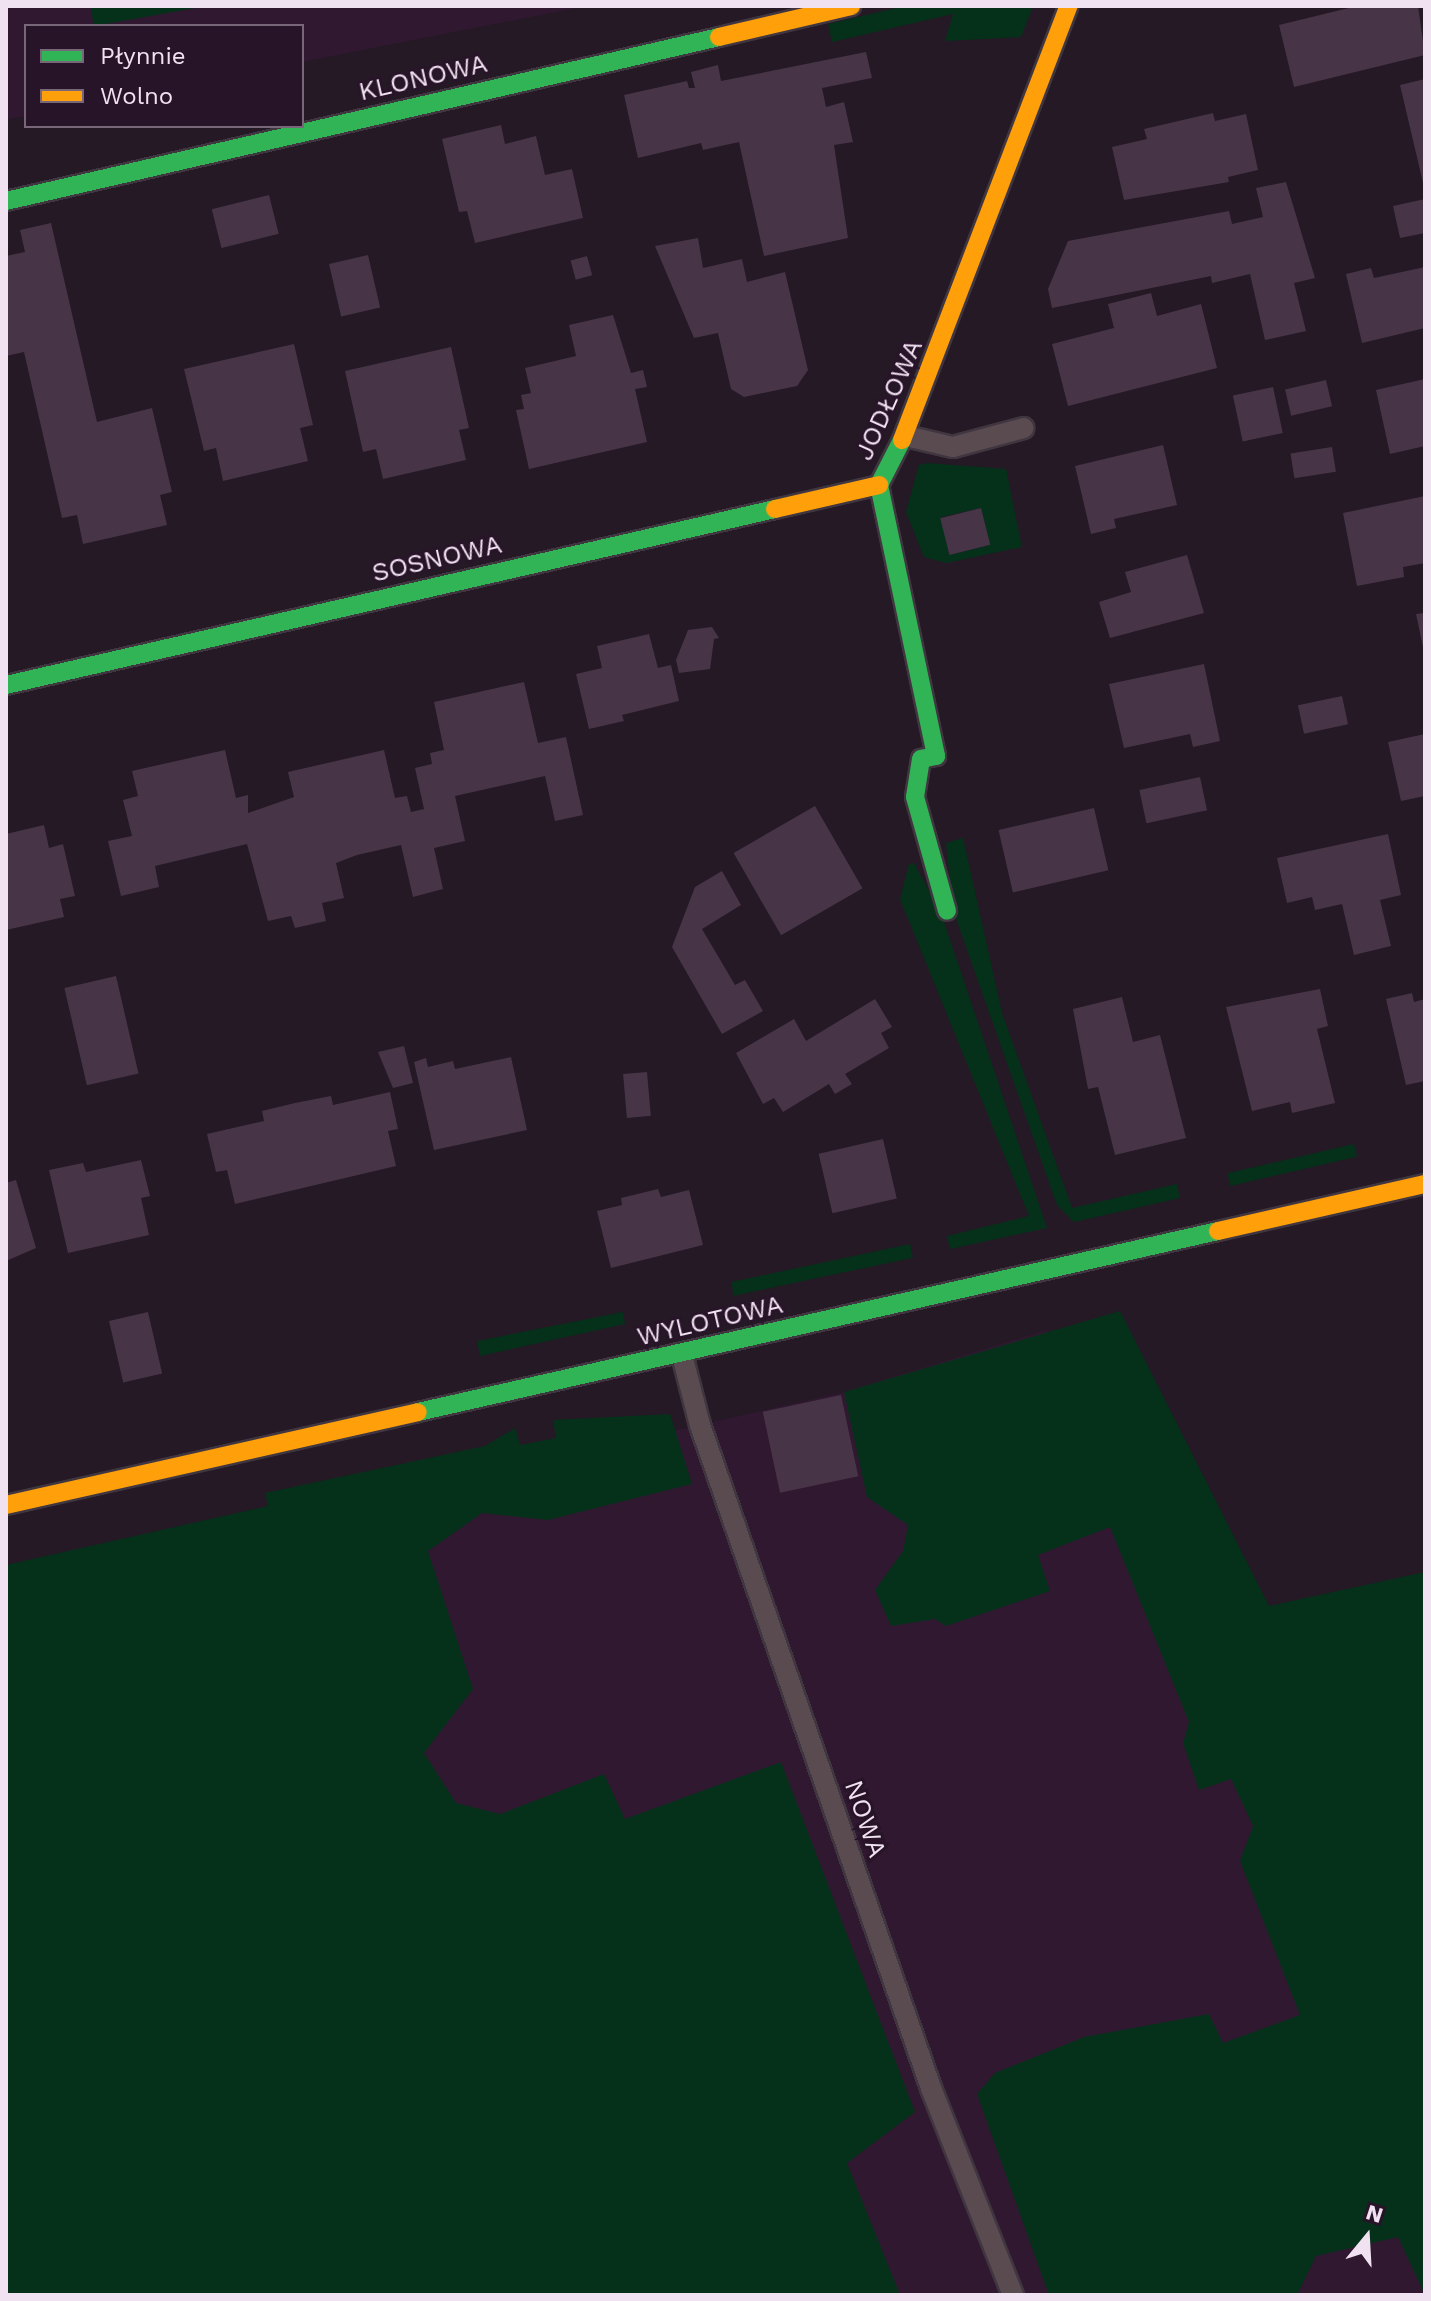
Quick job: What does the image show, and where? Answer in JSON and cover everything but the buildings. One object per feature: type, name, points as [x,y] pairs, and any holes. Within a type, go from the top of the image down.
[{"type":"street","name":"KLONOWA","points":[[6,201],[851,6]]},
{"type":"street","name":"JODŁOWA","points":[[947,911],[915,797],[921,759],[936,756],[879,485],[906,436],[1069,6]]},
{"type":"street","name":"SOSNOWA","points":[[6,685],[879,485]]},
{"type":"street","name":"WYLOTOWA","points":[[6,1505],[682,1355],[1425,1184]]},
{"type":"lane","points":[[906,436],[953,447],[1024,428]]},
{"type":"lane","name":"NOWA","points":[[682,1355],[700,1425],[931,2088],[1013,2295]]},
{"type":"shaded area","points":[[6,6],[586,6],[304,62],[304,24],[24,24],[24,116],[6,120]]},
{"type":"shaded area","points":[[1047,1330],[1425,1957],[1425,2295],[6,2295],[6,1583],[844,1392]]},
{"type":"green space","points":[[90,6],[207,6],[105,24],[94,24]]},
{"type":"green space","points":[[905,6],[1033,6],[1021,37],[945,41],[953,14],[832,42],[828,24]]},
{"type":"green space","points":[[919,465],[1006,469],[1022,547],[946,563],[924,557],[906,512]],"holes":[[[981,508],[990,545],[949,555],[941,517]]]},
{"type":"green space","points":[[963,838],[1002,1013],[1072,1208],[1177,1184],[1180,1198],[1074,1222],[1057,1205],[953,910],[946,843]]},
{"type":"green space","points":[[914,863],[941,913],[1047,1228],[950,1249],[947,1236],[1029,1216],[900,899],[909,864]]},
{"type":"green space","points":[[1354,1144],[1357,1157],[1230,1186],[1227,1173]]},
{"type":"green space","points":[[910,1244],[913,1258],[734,1296],[731,1282]]},
{"type":"green space","points":[[1120,1311],[1269,1606],[1425,1572],[1425,2295],[1398,2237],[1316,2256],[1297,2295],[1049,2295],[977,2094],[995,2073],[1084,2037],[1209,2014],[1223,2043],[1300,2015],[1240,1861],[1253,1826],[1231,1779],[1199,1790],[1183,1743],[1189,1722],[1110,1527],[1038,1555],[1050,1591],[946,1626],[935,1619],[891,1626],[875,1590],[903,1551],[908,1525],[867,1497],[844,1392]]},
{"type":"green space","points":[[623,1312],[625,1324],[480,1356],[477,1341]]},
{"type":"green space","points":[[670,1414],[692,1484],[548,1520],[482,1513],[428,1551],[473,1689],[424,1753],[456,1803],[500,1814],[604,1774],[625,1819],[781,1762],[915,2112],[847,2163],[900,2295],[6,2295],[6,1565],[268,1506],[265,1493],[485,1446],[515,1428],[520,1445],[556,1438],[553,1420]]},
{"type":"traffic: fast","points":[[6,201],[719,37]]},
{"type":"traffic: fast","points":[[902,440],[879,485],[936,756],[921,759],[915,797],[947,911]]},
{"type":"traffic: fast","points":[[6,685],[775,509]]},
{"type":"traffic: fast","points":[[418,1412],[1218,1231]]},
{"type":"traffic: slow","points":[[719,37],[851,6]]},
{"type":"traffic: slow","points":[[902,440],[1069,6]]},
{"type":"traffic: slow","points":[[775,509],[879,485]]},
{"type":"traffic: slow","points":[[1218,1231],[1425,1184]]},
{"type":"traffic: slow","points":[[6,1505],[418,1412]]}]
